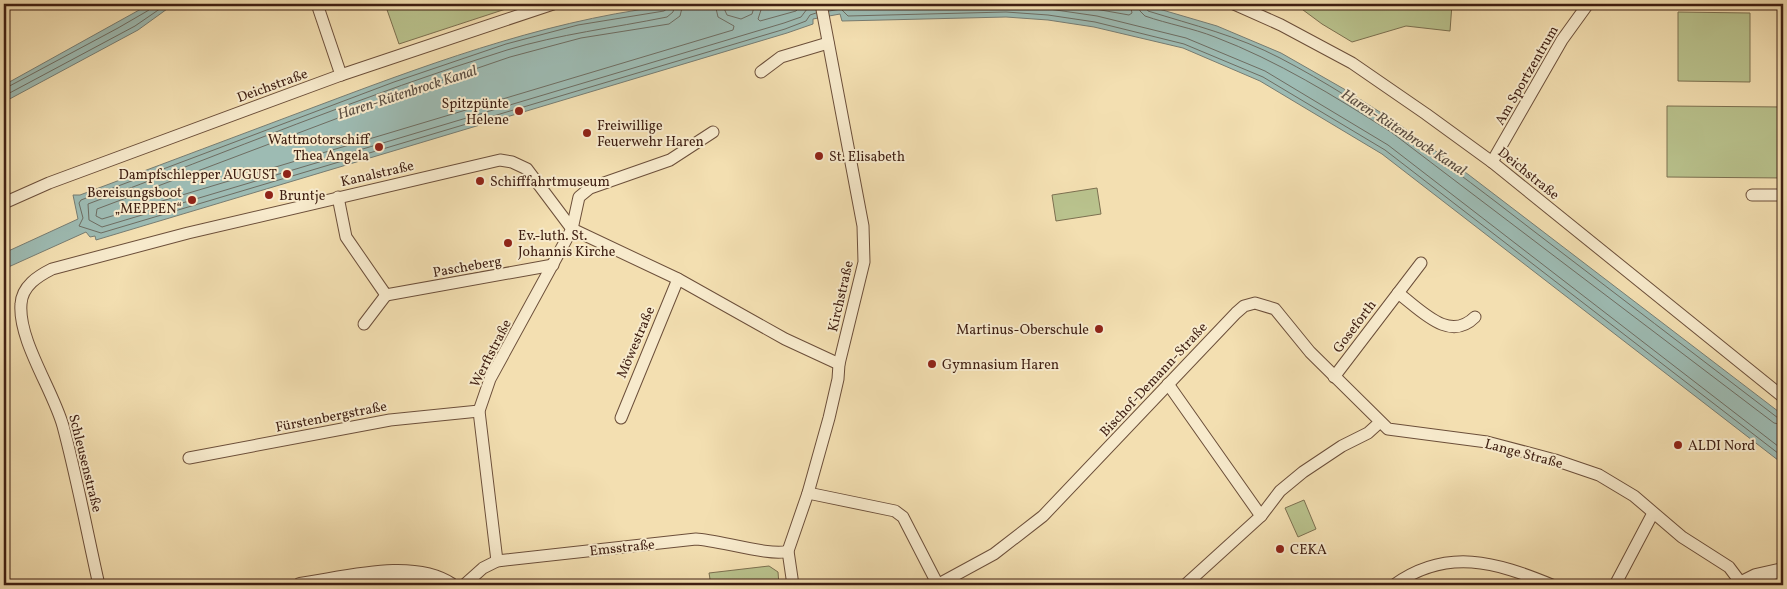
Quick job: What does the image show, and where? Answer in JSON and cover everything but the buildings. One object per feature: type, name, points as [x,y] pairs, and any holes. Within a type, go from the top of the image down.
[{"type":"street","points":[[317,4],[341,75]]},
{"type":"street","name":"Deichstraße","points":[[4,203],[49,184],[341,75],[553,4]]},
{"type":"street","name":"Kirchstraße","points":[[788,551],[808,493],[838,379],[839,364],[864,262],[864,243],[821,4]]},
{"type":"street","name":"Deichstraße","points":[[1234,4],[1281,24],[1352,63],[1492,162],[1783,396]]},
{"type":"street","name":"Am Sportzentrum","points":[[1492,162],[1557,48],[1588,4]]},
{"type":"street","points":[[761,72],[781,57],[828,43]]},
{"type":"street","name":"Werftstraße","points":[[497,561],[479,411],[490,379],[572,229],[579,197],[590,188],[670,160],[713,132]]},
{"type":"street","name":"Kanalstraße","points":[[24,293],[32,281],[52,269],[188,233],[500,160],[512,162],[527,169],[572,229]]},
{"type":"street","points":[[1752,195],[1783,195]]},
{"type":"street","points":[[338,198],[346,237],[386,295],[364,324]]},
{"type":"street","points":[[572,229],[678,278],[785,339],[839,364]]},
{"type":"street","name":"Goseforth","points":[[1334,377],[1422,264]]},
{"type":"street","name":"Pascheberg","points":[[386,295],[553,265]]},
{"type":"street","name":"Möwestraße","points":[[621,418],[678,278]]},
{"type":"street","name":"Schleusenstraße","points":[[24,293],[20,311],[24,330],[62,424],[99,585]]},
{"type":"street","points":[[1398,293],[1443,326],[1461,327],[1475,317]]},
{"type":"street","name":"Bischof-Demann-Straße","points":[[938,585],[994,554],[1030,528],[1244,306],[1255,303],[1274,309],[1310,352],[1379,423]]},
{"type":"street","points":[[1168,384],[1261,516]]},
{"type":"street","name":"Fürstenbergstraße","points":[[188,458],[390,420],[479,411]]},
{"type":"street","points":[[1185,585],[1261,516],[1280,492],[1303,472],[1342,446],[1368,433],[1379,423]]},
{"type":"street","name":"Lange Straße","points":[[1379,423],[1395,432],[1487,442],[1554,460],[1599,476],[1634,496],[1682,537],[1729,567],[1740,584],[1756,576],[1783,570]]},
{"type":"street","points":[[808,493],[895,511],[903,517],[938,585]]},
{"type":"street","points":[[1615,585],[1653,514]]},
{"type":"street","name":"Emsstraße","points":[[464,585],[483,568],[497,561],[696,539],[714,539],[749,548],[782,553],[788,551]]},
{"type":"street","points":[[788,551],[793,585]]},
{"type":"street","points":[[1394,585],[1410,574],[1444,562],[1458,560],[1491,565],[1525,574],[1552,585]]},
{"type":"street","points":[[300,585],[401,572],[432,576],[451,585]]},
{"type":"green space","points":[[385,4],[521,4],[399,44]]},
{"type":"green space","points":[[1295,4],[1452,4],[1450,31],[1406,26],[1352,42],[1322,24]]},
{"type":"green space","points":[[1678,12],[1750,13],[1750,82],[1678,81]]},
{"type":"green space","points":[[1667,106],[1783,107],[1783,178],[1667,177]]},
{"type":"green space","points":[[1097,188],[1101,214],[1056,221],[1052,195]]},
{"type":"green space","points":[[1304,500],[1316,529],[1298,537],[1285,508]]},
{"type":"green space","points":[[769,566],[778,572],[779,585],[700,585],[710,579],[709,573]]},
{"type":"water","points":[[150,4],[174,4],[138,30],[4,102],[4,85]]},
{"type":"water","name":"Haren-Rütenbrock Kanal","points":[[685,4],[724,4],[741,8],[747,4],[1142,4],[1217,26],[1281,53],[1344,89],[1397,123],[1469,175],[1783,415],[1783,464],[1382,154],[1260,81],[1183,48],[1094,27],[1048,20],[1006,17],[842,21],[840,14],[813,19],[813,24],[787,33],[96,240],[95,236],[90,237],[86,232],[4,269],[4,253],[78,219],[73,195],[80,195],[325,103],[457,56],[547,29],[592,18]]},
{"type":"place","name":"Spitzpünte Helene","points":[[519,111]]},
{"type":"place","name":"Freiwillige Feuerwehr Haren","points":[[587,133]]},
{"type":"place","name":"Wattmotorschiff Thea Angela","points":[[379,147]]},
{"type":"place","name":"St. Elisabeth","points":[[819,156]]},
{"type":"place","name":"Dampfschlepper AUGUST","points":[[287,174]]},
{"type":"place","name":"Schifffahrtmuseum","points":[[480,181]]},
{"type":"place","name":"Bruntje","points":[[269,195]]},
{"type":"place","name":"Bereisungsboot „MEPPEN“","points":[[192,200]]},
{"type":"place","name":"Ev.-luth. St. Johannis Kirche","points":[[508,243]]},
{"type":"place","name":"Martinus-Oberschule","points":[[1099,329]]},
{"type":"place","name":"Gymnasium Haren","points":[[932,364]]},
{"type":"place","name":"ALDI Nord","points":[[1678,445]]},
{"type":"place","name":"CEKA","points":[[1280,549]]}]
